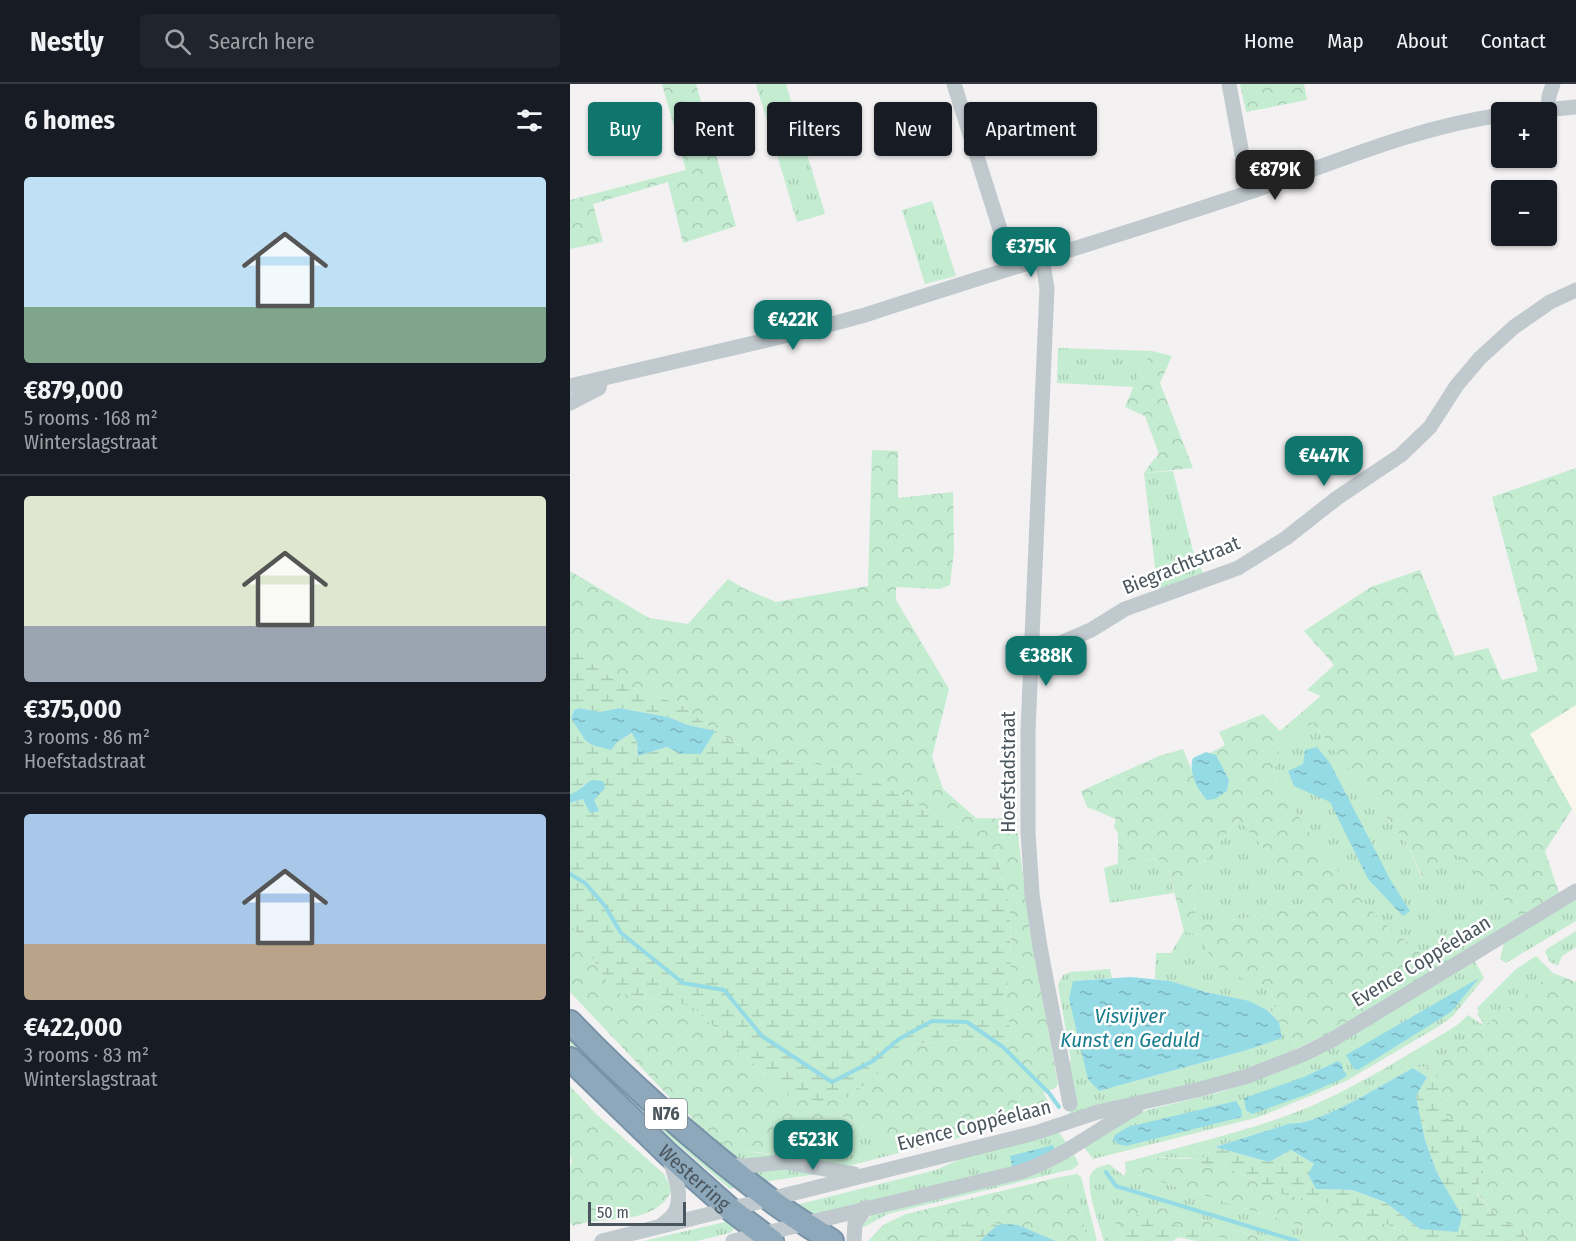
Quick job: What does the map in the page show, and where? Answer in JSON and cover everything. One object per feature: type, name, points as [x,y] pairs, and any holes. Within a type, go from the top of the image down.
[{"type":"highway","name":"Westerring","points":[[570,1022],[653,1102],[724,1164],[769,1199],[832,1241]]},
{"type":"highway","name":"Westerring","points":[[570,1059],[668,1154],[730,1209],[766,1237]]},
{"type":"street","points":[[954,84],[1012,267]]},
{"type":"street","points":[[1229,84],[1248,192]]},
{"type":"street","points":[[1549,102],[1552,84]]},
{"type":"street","points":[[1557,108],[1576,107]]},
{"type":"street","points":[[570,387],[810,330],[1248,192],[1396,141],[1439,128],[1491,117]]},
{"type":"street","name":"Hoefstadstraat","points":[[1042,258],[1047,288],[1028,743],[1029,832],[1032,894],[1070,1104]]},
{"type":"street","name":"Biegrachtstraat","points":[[1032,644],[1056,645],[1091,630],[1125,609],[1238,568],[1286,538],[1337,498],[1401,455],[1430,427],[1457,385],[1480,358],[1514,327],[1550,302],[1576,290]]},
{"type":"street","points":[[570,403],[598,388],[601,379]]},
{"type":"street","name":"Evence Coppéelaan","points":[[602,1241],[1035,1133],[1108,1109],[1147,1102],[1248,1076],[1330,1041],[1576,891]]},
{"type":"street","name":"Evence Coppéelaan","points":[[733,1241],[766,1237],[804,1223],[1007,1176],[1036,1167],[1064,1153],[1104,1126],[1147,1102]]},
{"type":"street","points":[[660,1227],[674,1215],[678,1202],[678,1188],[668,1154]]},
{"type":"street","points":[[724,1164],[744,1166],[786,1162],[843,1173],[866,1174]]},
{"type":"street","points":[[854,1241],[855,1222],[866,1208]]},
{"type":"shaded area","points":[[1576,705],[1576,816],[1529,733]]},
{"type":"green space","points":[[662,84],[696,84],[701,102],[674,102],[674,127]]},
{"type":"green space","points":[[756,84],[786,84],[791,102],[767,102],[767,121]]},
{"type":"green space","points":[[1240,84],[1304,84],[1307,100],[1246,112]]},
{"type":"green space","points":[[682,156],[716,156],[736,226],[683,243],[668,182],[593,204],[603,242],[570,249],[570,200],[686,170]]},
{"type":"green space","points":[[777,156],[808,156],[825,214],[797,222]]},
{"type":"green space","points":[[932,201],[956,276],[925,284],[902,210]]},
{"type":"green space","points":[[1058,348],[1152,351],[1141,368],[1134,387],[1057,383]]},
{"type":"green space","points":[[1152,351],[1172,356],[1160,383],[1193,468],[1144,473],[1159,454],[1145,416],[1125,407],[1141,368]]},
{"type":"green space","points":[[872,450],[898,451],[898,498],[953,492],[954,551],[950,585],[939,589],[896,587],[896,600],[949,689],[932,757],[943,789],[976,818],[1016,819],[1030,932],[1058,1084],[1055,1088],[1043,1093],[1052,1107],[1030,1118],[916,1145],[883,1136],[839,1115],[797,1126],[773,1137],[773,1154],[738,1150],[719,1141],[674,1102],[570,992],[570,923],[614,992],[692,1006],[788,1096],[849,1097],[916,1044],[970,1039],[1012,1041],[1004,996],[1011,978],[1010,908],[996,852],[979,839],[855,770],[758,756],[715,731],[681,705],[627,686],[603,672],[570,647],[570,571],[649,618],[688,624],[728,579],[776,602],[868,586]]},
{"type":"green space","points":[[1576,468],[1576,705],[1530,734],[1572,809],[1545,851],[1559,893],[1521,917],[1451,848],[1423,878],[1406,842],[1313,723],[1281,743],[1274,772],[1279,789],[1348,886],[1381,920],[1438,968],[1324,1036],[1296,1049],[1288,1025],[1279,1022],[1267,1010],[1277,1006],[1271,991],[1211,964],[1204,936],[1184,931],[1166,860],[1132,859],[1118,865],[1118,833],[1114,827],[1116,819],[1087,807],[1081,791],[1159,756],[1183,749],[1201,794],[1216,756],[1210,753],[1225,745],[1219,732],[1263,714],[1280,731],[1321,696],[1307,690],[1334,665],[1304,631],[1371,587],[1420,570],[1455,656],[1488,648],[1502,680],[1538,671],[1492,497]],"holes":[[[1238,819],[1310,901],[1265,915],[1196,925],[1192,877]]]},
{"type":"green space","points":[[1173,471],[1194,555],[1204,575],[1158,592],[1144,473]]},
{"type":"green space","points":[[570,647],[603,672],[627,686],[681,705],[715,731],[758,756],[855,770],[979,839],[996,852],[1010,908],[1011,978],[1004,996],[1012,1041],[970,1039],[916,1044],[849,1097],[823,1102],[788,1096],[692,1006],[614,992],[570,923],[570,803],[583,799],[598,810],[584,784],[576,793],[570,794]],"holes":[[[579,708],[600,712],[619,708],[668,717],[688,725],[714,731],[681,754],[667,747],[638,756],[637,742],[633,733],[617,742],[585,740],[571,717],[574,710]]]},
{"type":"green space","points":[[1313,723],[1406,842],[1422,878],[1451,847],[1521,917],[1438,968],[1381,920],[1348,886],[1279,789],[1274,772],[1281,743]]},
{"type":"green space","points":[[1239,818],[1311,901],[1265,915],[1196,925],[1192,877]]},
{"type":"green space","points":[[1132,859],[1166,860],[1174,893],[1110,903],[1104,868]]},
{"type":"green space","points":[[1576,899],[1576,921],[1506,963],[1500,959],[1504,943]]},
{"type":"green space","points":[[1184,931],[1204,936],[1211,964],[1271,991],[1277,1006],[1267,1010],[1244,1001],[1155,979],[1156,953],[1171,953]]},
{"type":"green space","points":[[1576,931],[1576,947],[1562,956],[1558,966],[1550,962],[1545,952],[1547,949]]},
{"type":"green space","points":[[1536,956],[1553,973],[1427,1067],[1413,1068],[1352,1102],[1317,1118],[1291,1123],[1215,1147],[1203,1158],[1145,1157],[1231,1134],[1295,1113],[1370,1077],[1456,1026],[1468,1015],[1481,1024],[1483,1023],[1477,1014],[1479,1012],[1477,1008],[1516,969]]},
{"type":"green space","points":[[1475,961],[1484,978],[1453,1016],[1346,1081],[1259,1117],[1093,1159],[1083,1146],[1120,1121],[1147,1110],[1221,1092],[1274,1074]]},
{"type":"green space","points":[[1110,969],[1112,978],[1073,981],[1099,1091],[1244,1051],[1281,1038],[1279,1022],[1288,1025],[1296,1049],[1246,1070],[1063,1118],[1070,1113],[1071,1060],[1058,985],[1063,975],[1071,972]]},
{"type":"green space","points":[[1553,973],[1576,982],[1576,1241],[1524,1241],[1525,1229],[1503,1222],[1477,1193],[1484,1155],[1447,1118],[1435,1072],[1427,1067]]},
{"type":"green space","points":[[570,1033],[739,1187],[730,1189],[666,1134],[624,1092],[591,1066],[570,1044]]},
{"type":"green space","points":[[1427,1067],[1435,1072],[1447,1118],[1475,1127],[1484,1155],[1477,1194],[1503,1222],[1525,1229],[1524,1241],[1426,1241],[1346,1207],[1273,1192],[1253,1179],[1223,1166],[1211,1168],[1192,1166],[1196,1154],[1203,1158],[1215,1147],[1269,1162],[1291,1150],[1314,1164],[1316,1189],[1352,1190],[1385,1202],[1420,1229],[1461,1216],[1437,1173],[1425,1140],[1416,1096],[1427,1077],[1413,1068]]},
{"type":"green space","points":[[570,1086],[595,1113],[664,1174],[672,1190],[664,1202],[654,1210],[627,1218],[573,1226],[570,1222],[572,1162]]},
{"type":"green space","points":[[839,1115],[883,1136],[915,1145],[961,1133],[962,1137],[840,1168],[732,1159],[692,1127],[691,1117],[719,1140],[747,1151],[773,1154],[773,1137],[797,1126]]},
{"type":"green space","points":[[1058,1131],[1068,1145],[1039,1162],[811,1216],[796,1205],[936,1170],[969,1155]]},
{"type":"green space","points":[[1073,1153],[1079,1164],[1073,1169],[888,1214],[860,1229],[873,1214]]},
{"type":"green space","points":[[1196,1154],[1193,1166],[1211,1168],[1223,1166],[1253,1179],[1273,1192],[1346,1207],[1426,1241],[1350,1241],[1126,1171],[1125,1162],[1145,1157],[1190,1159]]},
{"type":"green space","points":[[1109,1164],[1124,1176],[1126,1171],[1350,1241],[1272,1241],[1162,1208],[1136,1203],[1116,1222],[1104,1241],[1091,1195],[1090,1178],[1096,1169]]},
{"type":"green space","points":[[766,1168],[817,1174],[762,1182],[753,1173]]},
{"type":"green space","points":[[1077,1174],[1081,1177],[1097,1241],[1087,1241],[1077,1192],[1060,1177]]},
{"type":"green space","points":[[1060,1177],[1077,1192],[1087,1241],[1056,1241],[1018,1225],[997,1225],[989,1216],[965,1222],[920,1239],[920,1241],[868,1241],[883,1225],[906,1214]]},
{"type":"green space","points":[[1136,1203],[1162,1208],[1272,1241],[1234,1241],[1191,1230],[1118,1228],[1126,1241],[1104,1241],[1116,1222]]},
{"type":"green space","points":[[989,1215],[997,1225],[980,1241],[920,1241],[920,1239],[965,1222]]},
{"type":"green space","points":[[1137,1215],[1234,1241],[1196,1241],[1178,1237],[1173,1241],[1126,1241],[1118,1228]]},
{"type":"green space","points":[[731,1222],[736,1227],[730,1233],[697,1241],[643,1241]]},
{"type":"water","points":[[579,708],[600,712],[619,708],[668,717],[688,725],[715,731],[701,754],[681,754],[667,747],[638,756],[637,742],[632,733],[617,742],[611,750],[592,745],[585,740],[571,718],[574,710]]},
{"type":"water","points":[[1317,747],[1330,763],[1391,881],[1410,911],[1403,916],[1368,879],[1330,802],[1294,786],[1288,771],[1303,764],[1305,750]]},
{"type":"water","points":[[1206,752],[1216,755],[1229,780],[1227,791],[1215,799],[1207,800],[1197,786],[1192,769],[1193,758]]},
{"type":"water","points":[[592,780],[603,781],[605,788],[594,800],[599,811],[590,813],[583,799],[570,803],[570,794]]},
{"type":"water","name":"Visvijver Kunst en Geduld","points":[[1131,977],[1170,981],[1206,992],[1249,1001],[1267,1010],[1279,1022],[1282,1038],[1244,1051],[1099,1091],[1088,1079],[1069,999],[1073,981]]},
{"type":"water","points":[[1479,978],[1451,1012],[1358,1070],[1353,1068],[1346,1055]]},
{"type":"water","points":[[1338,1061],[1347,1075],[1344,1078],[1252,1114],[1246,1110],[1244,1098],[1304,1077]]},
{"type":"water","points":[[1413,1068],[1427,1077],[1416,1096],[1425,1140],[1437,1173],[1462,1216],[1458,1232],[1420,1229],[1385,1202],[1352,1190],[1316,1189],[1308,1174],[1314,1164],[1291,1150],[1269,1162],[1215,1147],[1291,1123],[1317,1118],[1352,1102]]},
{"type":"water","points":[[1236,1101],[1241,1109],[1242,1117],[1126,1146],[1113,1140],[1115,1135],[1128,1127]]},
{"type":"water","points":[[1053,1145],[1055,1151],[1012,1166],[1010,1156]]},
{"type":"water","points":[[997,1225],[1018,1225],[1056,1241],[980,1241]]},
{"type":"waterway","points":[[570,874],[585,883],[605,906],[621,933],[683,983],[724,990],[762,1036],[832,1082],[873,1061],[899,1039],[932,1021],[967,1022],[1003,1047],[1049,1093],[1059,1107]]},
{"type":"waterway","points":[[1106,1172],[1116,1186],[1297,1241]]}]
